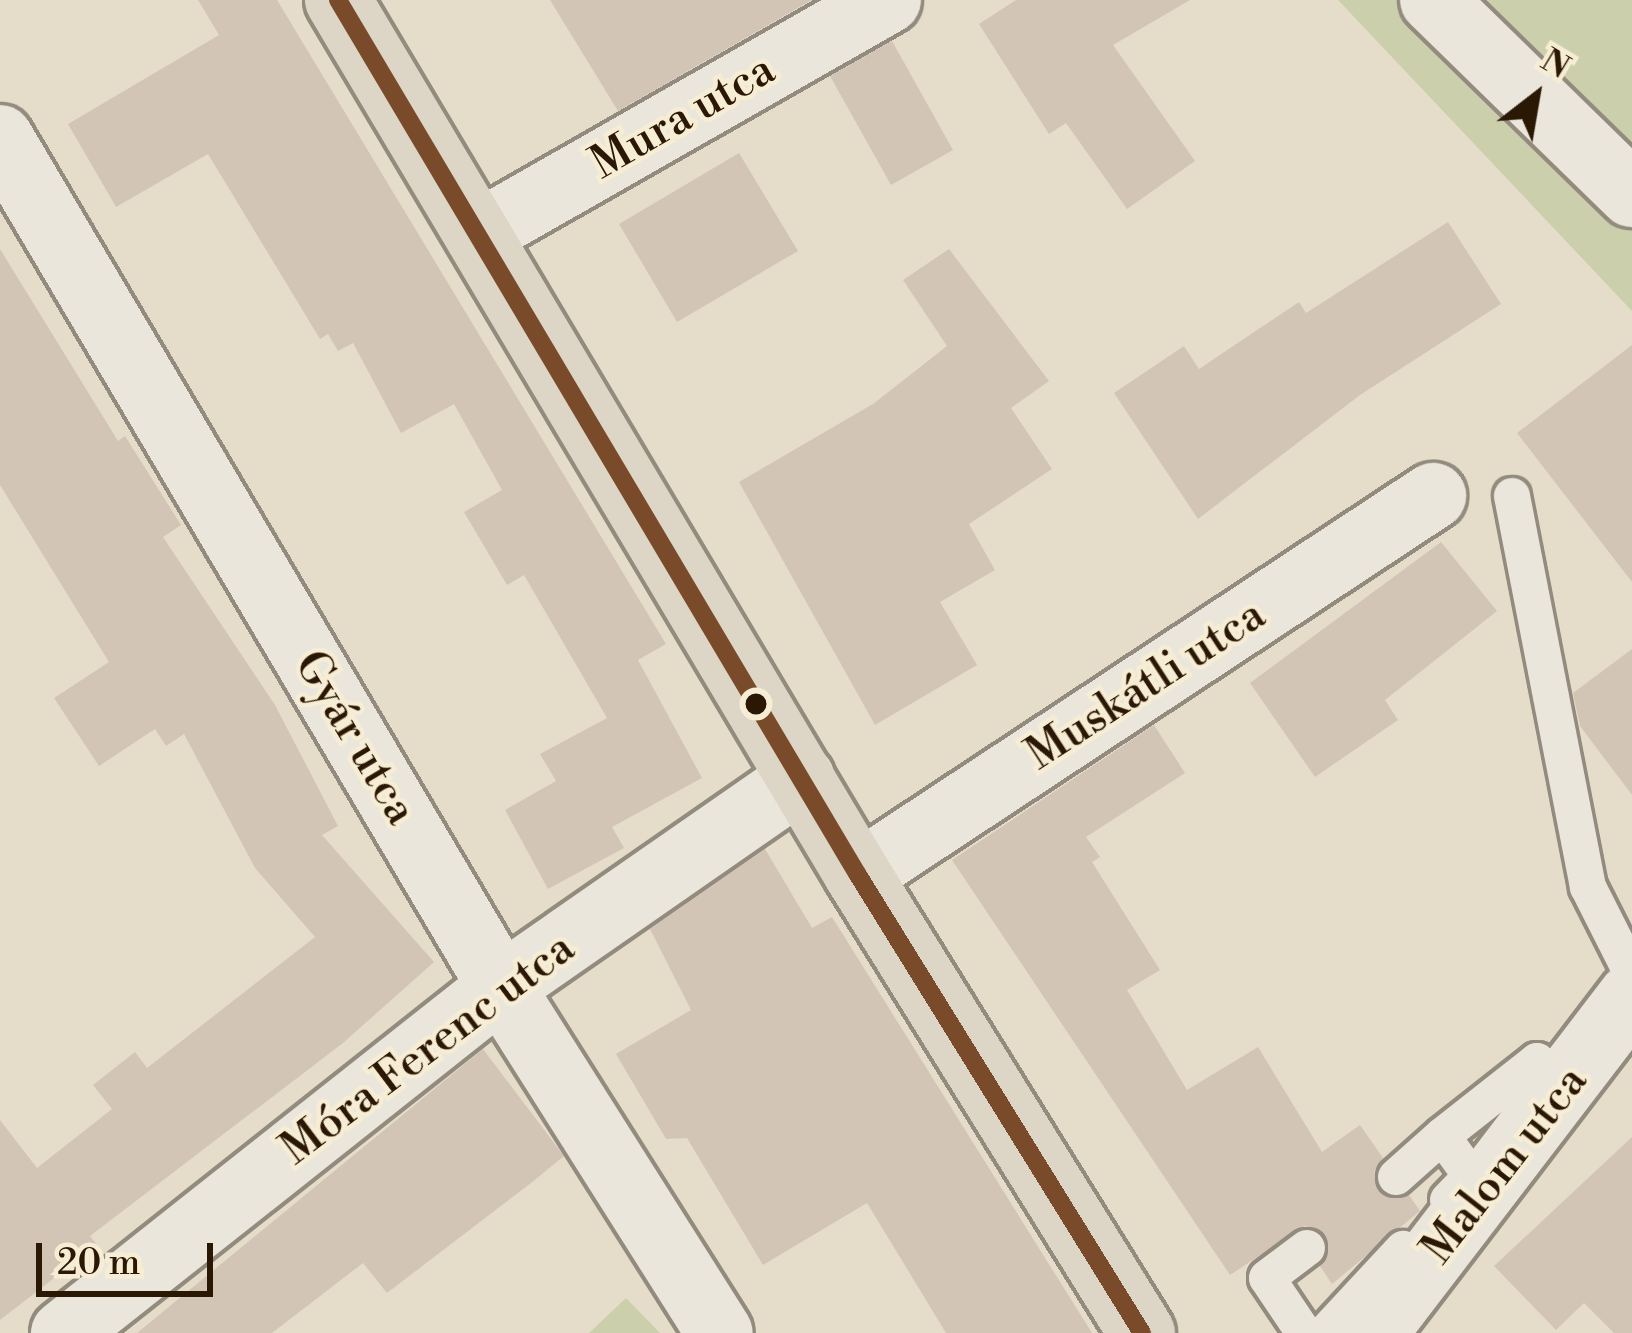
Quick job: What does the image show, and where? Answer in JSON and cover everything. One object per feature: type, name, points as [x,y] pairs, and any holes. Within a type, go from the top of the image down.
[{"type":"main road","points":[[338,0],[858,874],[1142,1333]]},
{"type":"street","name":"Mura utca","points":[[478,234],[888,0]]},
{"type":"street","points":[[1433,0],[1632,194]]},
{"type":"street","name":"Gyár utca","points":[[0,138],[501,987],[720,1333]]},
{"type":"street","name":"Muskátli utca","points":[[858,874],[1433,496]]},
{"type":"street","name":"Móra Ferenc utca","points":[[64,1333],[501,987],[802,778]]},
{"type":"street","name":"Malom utca","points":[[1374,1333],[1556,1104],[1632,995]]},
{"type":"lane","points":[[1512,496],[1588,887],[1632,974]]},
{"type":"lane","points":[[1396,1177],[1537,1061],[1556,1104]]},
{"type":"lane","points":[[1325,1333],[1471,1176],[1442,1136]]},
{"type":"lane","points":[[1304,1333],[1267,1278],[1307,1248]]},
{"type":"green space","points":[[1338,0],[1632,0],[1632,311]]},
{"type":"green space","points":[[626,1298],[660,1333],[589,1333]]},
{"type":"building","points":[[198,0],[277,0],[666,644],[638,660],[702,778],[612,827],[624,848],[548,889],[505,810],[556,781],[540,754],[607,718],[524,575],[507,585],[464,512],[502,490],[454,404],[401,433],[353,343],[338,351],[328,334],[320,339],[208,154],[116,207],[68,124],[219,35]]},
{"type":"building","points":[[550,0],[812,0],[618,111]]},
{"type":"building","points":[[1016,0],[1190,0],[1113,45],[1195,161],[1127,209],[1066,123],[1049,134],[979,24]]},
{"type":"building","points":[[892,41],[953,150],[891,185],[830,76]]},
{"type":"building","points":[[739,153],[798,251],[677,322],[619,224]]},
{"type":"building","points":[[1448,222],[1501,304],[1360,395],[1198,519],[1114,393],[1184,346],[1199,369],[1299,302],[1306,313]]},
{"type":"building","points":[[0,249],[118,441],[125,436],[181,525],[163,537],[275,705],[338,826],[322,835],[434,962],[343,1043],[90,1236],[97,1245],[0,1320],[0,1120],[37,1168],[112,1109],[93,1085],[135,1052],[147,1068],[315,937],[255,868],[184,734],[166,746],[155,729],[99,766],[54,698],[109,662],[0,485]]},
{"type":"building","points":[[949,249],[1049,381],[1011,408],[1052,469],[969,524],[995,570],[940,602],[977,665],[875,725],[739,482],[873,404],[947,346],[903,280]]},
{"type":"building","points":[[1632,345],[1632,582],[1517,433]]},
{"type":"building","points":[[1441,542],[1497,611],[1385,700],[1398,720],[1315,777],[1250,683]]},
{"type":"building","points":[[1632,649],[1632,795],[1580,726],[1573,693]]},
{"type":"building","points":[[1154,725],[1185,773],[1086,837],[1100,857],[1092,862],[1160,970],[1127,990],[1187,1090],[1258,1047],[1322,1152],[1360,1125],[1383,1158],[1374,1171],[1379,1191],[1409,1195],[1420,1211],[1332,1284],[1320,1266],[1326,1236],[1305,1226],[1230,1275],[952,860]]},
{"type":"building","points":[[765,849],[812,928],[832,917],[1092,1333],[946,1333],[867,1203],[763,1265],[687,1138],[666,1139],[616,1054],[691,1010],[650,929]]},
{"type":"building","points":[[483,1049],[564,1156],[387,1293],[363,1263],[272,1333],[137,1333]]},
{"type":"building","points":[[1632,1137],[1632,1333],[1614,1333],[1584,1303],[1556,1330],[1494,1266]]},
{"type":"transit line","points":[[338,0],[858,875],[1142,1333]]}]
